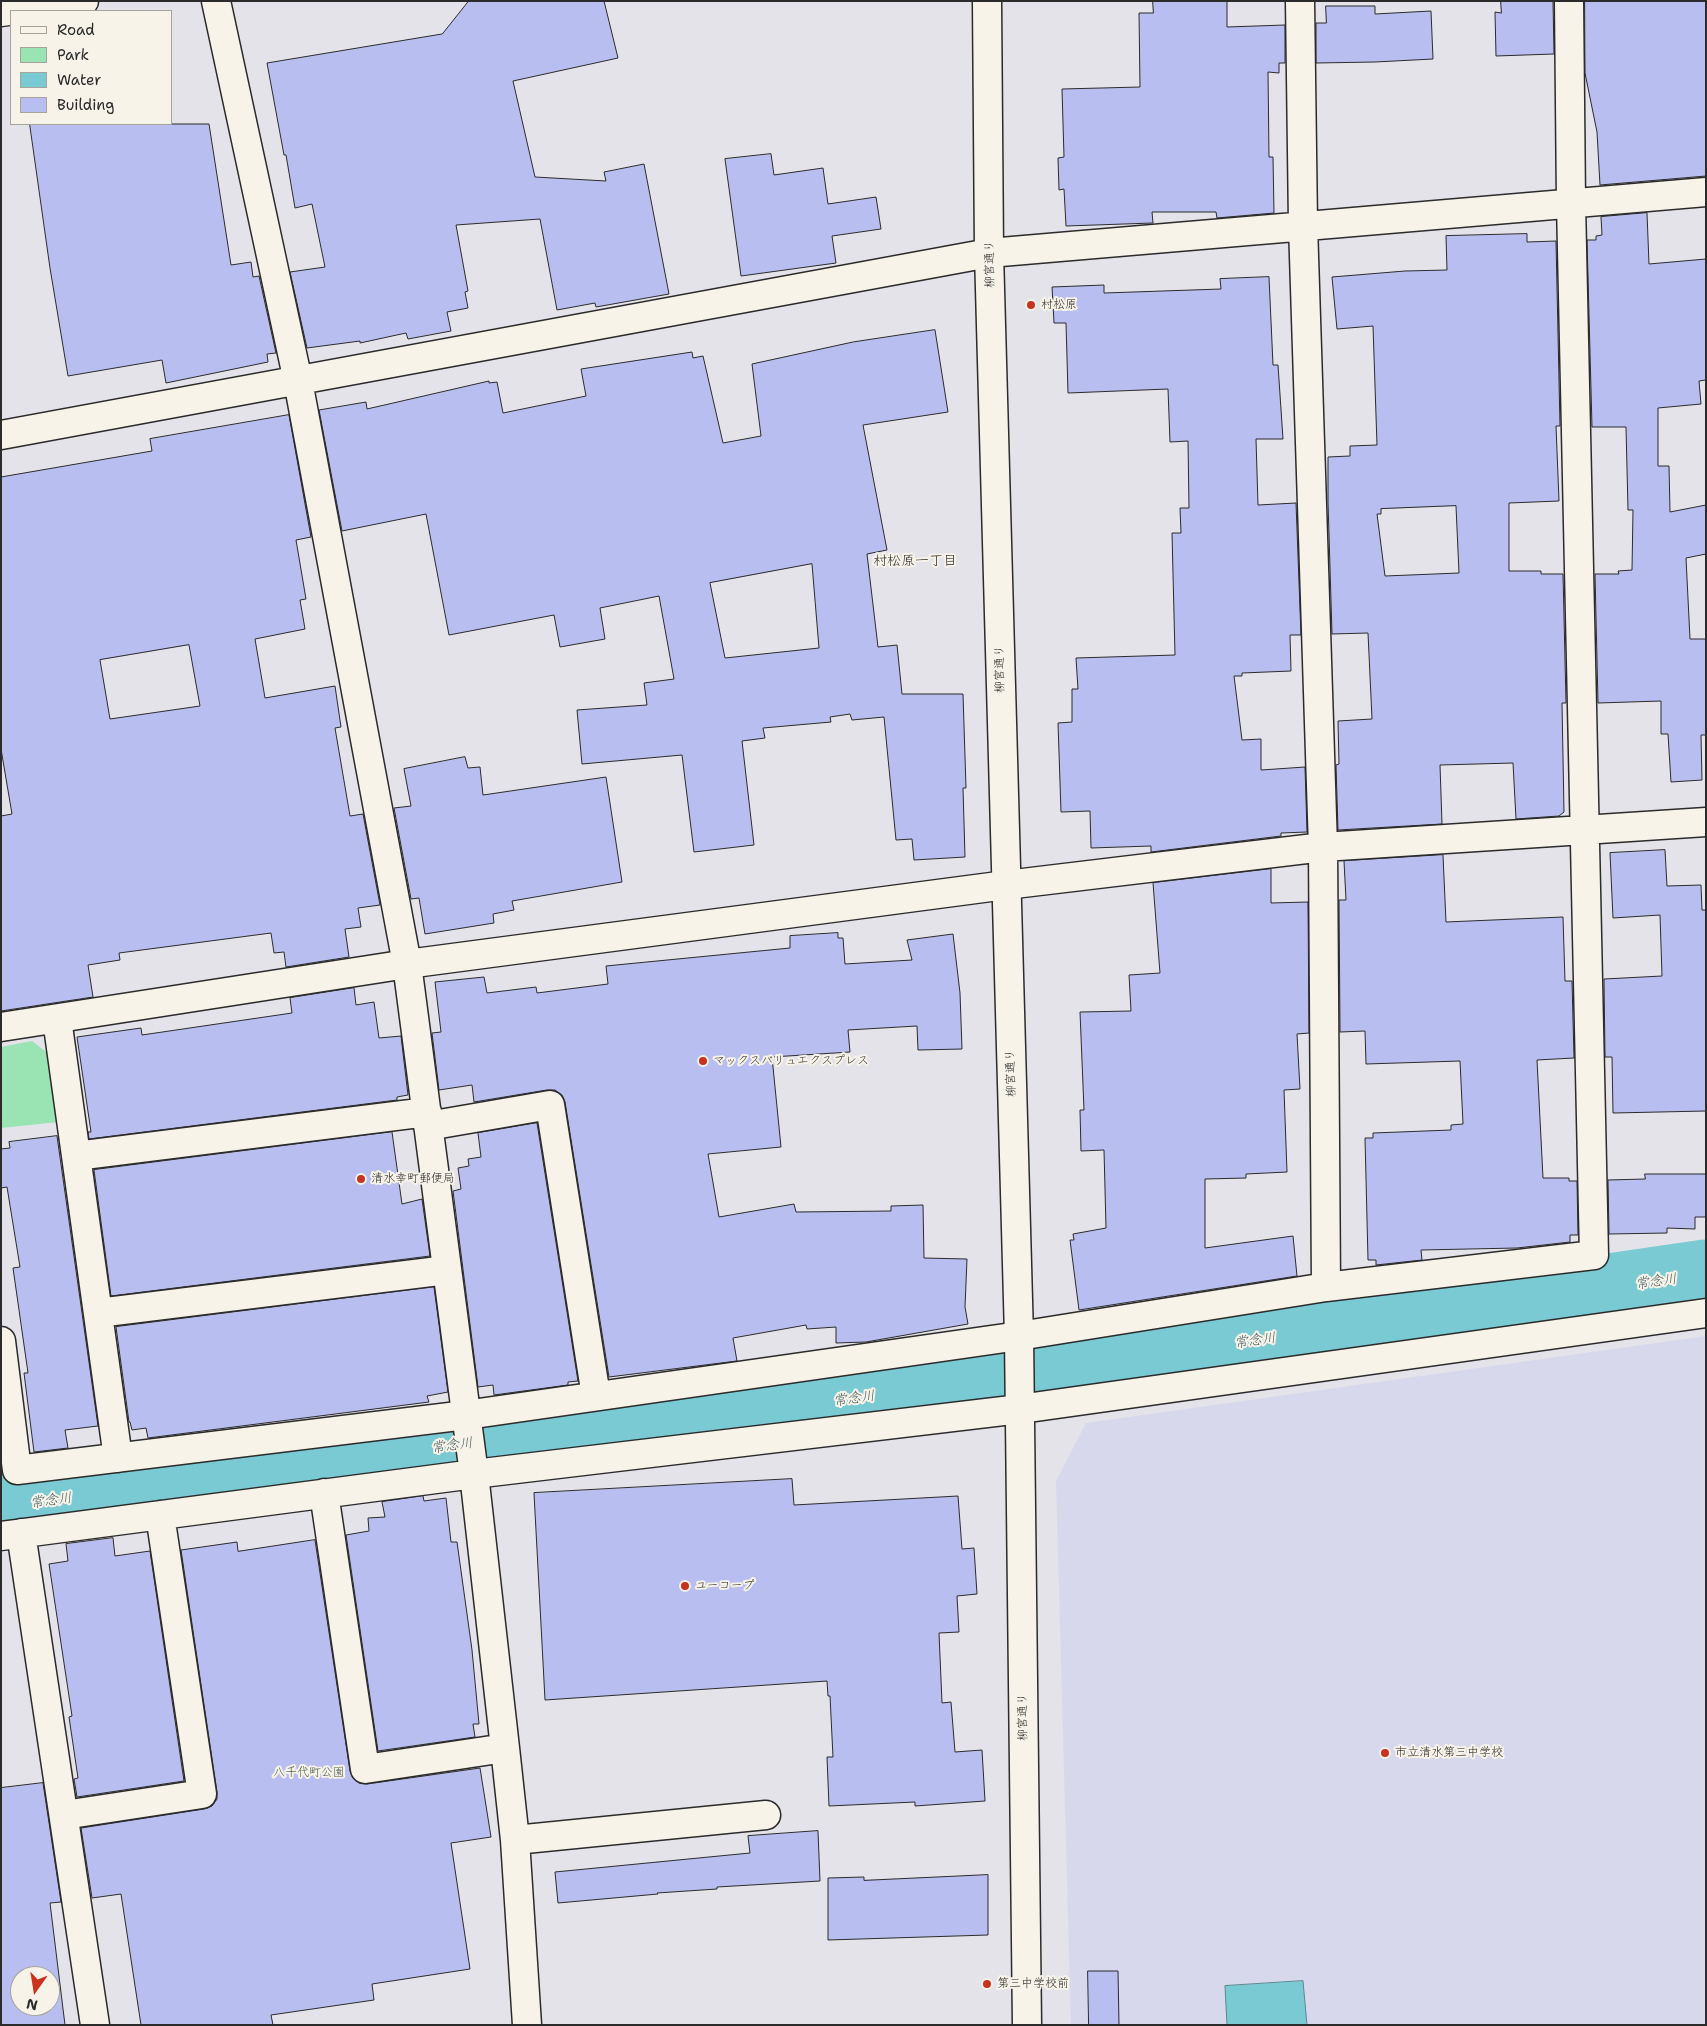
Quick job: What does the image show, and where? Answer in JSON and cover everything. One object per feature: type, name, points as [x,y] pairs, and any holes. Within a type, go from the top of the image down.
[{"type":"street","points":[[16,10],[84,1]]},
{"type":"street","points":[[216,1],[298,381],[407,964],[474,1474],[505,1748],[515,1840],[527,2025]]},
{"type":"street","name":"柳宮通り","points":[[987,1],[990,253],[1019,1336],[1027,2025]]},
{"type":"street","points":[[1300,1],[1302,226],[1323,847],[1326,1287]]},
{"type":"street","points":[[1,1341],[17,1470],[466,1415],[1019,1336],[1326,1287],[1594,1256],[1571,203],[1569,1]]},
{"type":"street","points":[[1,435],[990,253],[1706,192]]},
{"type":"street","points":[[1,1027],[407,964],[1006,885],[1323,847],[1706,822]]},
{"type":"street","points":[[57,1019],[118,1458]]},
{"type":"street","points":[[76,1156],[550,1106],[596,1396]]},
{"type":"street","points":[[98,1314],[447,1270]]},
{"type":"street","points":[[95,2025],[64,1815],[11,1535],[474,1474],[1020,1409],[1706,1313]]},
{"type":"street","points":[[324,1493],[365,1769],[505,1748]]},
{"type":"street","points":[[64,1815],[202,1794],[160,1515]]},
{"type":"street","points":[[515,1840],[766,1815]]},
{"type":"shaded area","name":"市立清水第三中学校","points":[[1706,1336],[1706,2025],[1071,2025],[1056,1481],[1086,1423]]},
{"type":"green space","points":[[32,1041],[49,1054],[59,1122],[1,1128],[1,1047]]},
{"type":"water","points":[[1303,1981],[1307,2025],[1227,2025],[1225,1986]]},
{"type":"building","points":[[469,1],[604,1],[618,58],[513,81],[535,177],[606,181],[604,172],[644,164],[669,294],[596,307],[595,303],[557,310],[540,219],[456,225],[468,291],[465,292],[468,308],[447,312],[451,331],[408,339],[406,333],[360,343],[360,341],[307,348],[290,272],[325,267],[312,204],[295,208],[267,63],[442,34]]},
{"type":"building","points":[[1153,1],[1227,1],[1227,27],[1285,25],[1285,63],[1279,63],[1279,73],[1268,72],[1269,157],[1273,157],[1274,213],[1217,218],[1216,212],[1152,212],[1153,223],[1066,226],[1064,189],[1059,190],[1058,158],[1064,157],[1062,89],[1140,87],[1139,13],[1153,13]]},
{"type":"building","points":[[1501,1],[1553,1],[1554,54],[1496,56],[1495,12],[1501,13]]},
{"type":"building","points":[[1585,1],[1706,1],[1706,176],[1600,185],[1597,132],[1585,73]]},
{"type":"building","points":[[1326,6],[1375,6],[1375,14],[1431,11],[1433,59],[1316,63],[1316,23],[1326,23]]},
{"type":"building","points":[[209,124],[231,265],[251,262],[253,277],[259,276],[276,353],[267,354],[268,362],[166,383],[162,360],[68,376],[50,268],[30,125]]},
{"type":"building","points":[[771,154],[774,175],[823,168],[828,204],[876,197],[881,229],[832,236],[836,263],[741,276],[725,159]]},
{"type":"building","points":[[1647,213],[1649,264],[1706,259],[1706,380],[1699,381],[1701,404],[1658,408],[1658,466],[1669,466],[1670,512],[1706,505],[1706,554],[1686,558],[1690,639],[1706,639],[1706,735],[1701,735],[1702,780],[1671,782],[1668,734],[1661,734],[1661,701],[1598,703],[1595,574],[1619,574],[1618,571],[1632,570],[1633,510],[1628,510],[1626,427],[1592,427],[1587,240],[1596,240],[1596,236],[1602,235],[1601,217]]},
{"type":"building","points":[[1527,234],[1527,242],[1556,241],[1560,426],[1556,426],[1559,501],[1509,503],[1509,571],[1541,571],[1541,574],[1563,574],[1566,703],[1562,703],[1564,812],[1559,816],[1516,819],[1513,763],[1440,765],[1442,824],[1338,830],[1336,765],[1339,764],[1338,721],[1372,719],[1368,633],[1332,634],[1328,457],[1350,456],[1350,446],[1377,445],[1373,326],[1337,329],[1332,277],[1405,271],[1447,270],[1446,236]],"holes":[[[1456,506],[1459,573],[1385,576],[1377,514],[1381,514],[1381,509]]]},
{"type":"building","points":[[1269,277],[1273,365],[1278,365],[1283,439],[1256,439],[1258,505],[1296,503],[1301,635],[1290,635],[1291,671],[1242,673],[1242,676],[1234,676],[1242,740],[1261,739],[1261,770],[1305,767],[1307,832],[1281,833],[1281,836],[1151,852],[1151,846],[1091,848],[1090,811],[1061,812],[1058,723],[1072,722],[1072,689],[1078,689],[1076,658],[1175,655],[1172,533],[1181,533],[1180,508],[1189,508],[1188,441],[1170,442],[1168,389],[1068,393],[1066,323],[1054,323],[1052,287],[1104,285],[1104,293],[1221,289],[1220,279]]},
{"type":"building","points":[[935,330],[948,412],[863,425],[887,550],[867,554],[878,647],[897,645],[902,694],[963,694],[966,788],[963,788],[965,857],[914,860],[912,839],[896,840],[884,717],[852,720],[850,714],[830,717],[831,722],[763,728],[765,738],[742,741],[754,845],[694,852],[682,755],[582,764],[577,710],[647,705],[644,683],[674,679],[659,596],[600,608],[605,639],[560,647],[554,615],[449,635],[426,514],[342,531],[319,410],[366,402],[367,409],[489,381],[489,383],[497,382],[503,413],[586,396],[581,369],[692,352],[693,358],[703,356],[723,443],[761,436],[752,364],[853,342]],"holes":[[[812,564],[819,648],[725,658],[710,583]]]},
{"type":"building","points":[[289,415],[311,537],[296,540],[306,599],[300,600],[305,629],[255,639],[265,698],[335,686],[341,727],[335,728],[350,816],[363,814],[380,905],[358,908],[361,927],[345,929],[349,957],[286,967],[284,952],[274,953],[271,933],[119,953],[120,960],[88,965],[93,997],[1,1011],[1,816],[12,814],[1,749],[1,477],[152,451],[150,439]],"holes":[[[189,645],[200,706],[110,719],[100,660]]]},
{"type":"building","points":[[465,757],[468,768],[480,767],[483,795],[606,777],[622,882],[512,901],[514,910],[493,914],[494,923],[425,934],[419,898],[411,899],[394,808],[411,806],[404,769]]},
{"type":"building","points":[[1665,850],[1667,886],[1701,885],[1702,910],[1706,910],[1706,1111],[1613,1113],[1612,1057],[1605,1057],[1604,979],[1662,976],[1660,915],[1613,918],[1610,853]]},
{"type":"building","points":[[1443,855],[1446,922],[1563,917],[1565,981],[1572,981],[1574,1058],[1537,1060],[1543,1178],[1569,1178],[1569,1181],[1577,1181],[1578,1235],[1570,1235],[1570,1242],[1517,1248],[1421,1250],[1422,1260],[1376,1265],[1376,1260],[1368,1260],[1365,1138],[1373,1138],[1373,1133],[1451,1130],[1451,1125],[1463,1124],[1460,1061],[1366,1064],[1365,1031],[1340,1032],[1339,900],[1346,900],[1344,861]]},
{"type":"building","points":[[1271,869],[1271,903],[1308,902],[1309,1033],[1297,1034],[1300,1089],[1284,1090],[1287,1172],[1246,1174],[1246,1178],[1205,1179],[1205,1248],[1293,1236],[1297,1276],[1079,1310],[1070,1240],[1074,1240],[1073,1234],[1106,1228],[1104,1150],[1081,1151],[1080,1110],[1084,1110],[1080,1012],[1131,1011],[1129,975],[1160,973],[1153,883]]},
{"type":"building","points":[[838,933],[838,938],[843,938],[845,964],[912,960],[907,940],[953,934],[960,993],[962,1049],[918,1050],[917,1026],[848,1030],[850,1052],[772,1057],[781,1147],[708,1154],[719,1217],[794,1204],[796,1212],[891,1211],[891,1206],[923,1205],[924,1258],[967,1259],[965,1307],[968,1324],[866,1342],[836,1343],[836,1327],[807,1329],[806,1325],[733,1338],[737,1361],[609,1377],[565,1102],[562,1095],[555,1090],[547,1090],[474,1102],[472,1085],[439,1090],[432,1033],[441,1032],[435,982],[484,977],[487,993],[536,987],[537,993],[608,984],[606,966],[790,948],[790,936]]},
{"type":"building","points":[[354,988],[356,1005],[374,1002],[379,1038],[401,1036],[408,1095],[397,1097],[397,1100],[89,1139],[88,1132],[91,1132],[77,1037],[141,1028],[142,1035],[292,1013],[290,998]]},
{"type":"building","points":[[537,1123],[578,1381],[568,1382],[568,1385],[494,1395],[493,1385],[478,1387],[453,1191],[461,1189],[458,1168],[469,1166],[468,1159],[481,1157],[478,1133]]},
{"type":"building","points":[[392,1132],[402,1204],[422,1199],[430,1256],[111,1296],[94,1170]]},
{"type":"building","points":[[57,1136],[98,1426],[65,1430],[68,1448],[34,1452],[24,1373],[28,1373],[13,1268],[20,1267],[7,1187],[1,1188],[1,1149],[10,1148],[9,1142]]},
{"type":"building","points":[[1645,1174],[1706,1174],[1706,1217],[1695,1217],[1695,1229],[1667,1228],[1667,1233],[1609,1234],[1608,1180],[1645,1179]]},
{"type":"building","points":[[434,1287],[448,1392],[427,1396],[429,1402],[148,1438],[146,1428],[132,1430],[129,1422],[116,1327]]},
{"type":"building","points":[[792,1479],[794,1505],[958,1496],[962,1549],[974,1548],[977,1594],[957,1596],[959,1632],[939,1633],[942,1703],[951,1702],[955,1752],[982,1750],[985,1801],[915,1806],[915,1802],[829,1806],[827,1757],[833,1757],[830,1696],[828,1696],[827,1681],[545,1700],[534,1493]]},
{"type":"building","points":[[423,1496],[424,1501],[446,1498],[451,1542],[457,1542],[472,1650],[479,1724],[473,1724],[475,1737],[378,1751],[346,1535],[369,1531],[368,1518],[385,1517],[382,1502]]},
{"type":"building","points":[[113,1538],[115,1556],[150,1551],[184,1781],[77,1797],[74,1779],[78,1778],[69,1717],[72,1716],[49,1564],[68,1561],[66,1544]]},
{"type":"building","points":[[315,1540],[350,1771],[353,1778],[359,1783],[367,1784],[480,1768],[491,1837],[451,1843],[470,1969],[372,1984],[374,2000],[271,2015],[273,2025],[141,2025],[121,1894],[92,1898],[81,1828],[204,1809],[212,1806],[217,1799],[181,1550],[237,1542],[238,1551]]},
{"type":"building","points":[[43,1783],[61,1902],[50,1903],[58,1966],[10,1966],[10,2016],[60,2016],[60,1984],[65,2025],[1,2025],[1,1788]]},
{"type":"building","points":[[818,1831],[820,1881],[717,1887],[717,1889],[558,1903],[555,1872],[750,1853],[748,1836]]},
{"type":"building","points":[[988,1875],[988,1935],[828,1940],[828,1878],[864,1877],[864,1880]]},
{"type":"building","points":[[1088,1971],[1118,1971],[1119,2025],[1089,2025]]},
{"type":"waterway","name":"常念川","points":[[1,1508],[172,1482],[707,1411],[827,1403],[1706,1275]]},
{"type":"place","name":"村松原","points":[[1031,305]]},
{"type":"place","name":"マックスバリュエクスプレス","points":[[703,1061]]},
{"type":"place","name":"清水幸町郵便局","points":[[361,1179]]},
{"type":"place","name":"ユーコープ","points":[[685,1586]]},
{"type":"place","name":"市立清水第三中学校","points":[[1385,1753]]},
{"type":"place","name":"第三中学校前","points":[[987,1984]]},
{"type":"district","name":"村松原一丁目","points":[[915,561]]},
{"type":"park label","name":"八千代町公園","points":[[309,1773]]}]
